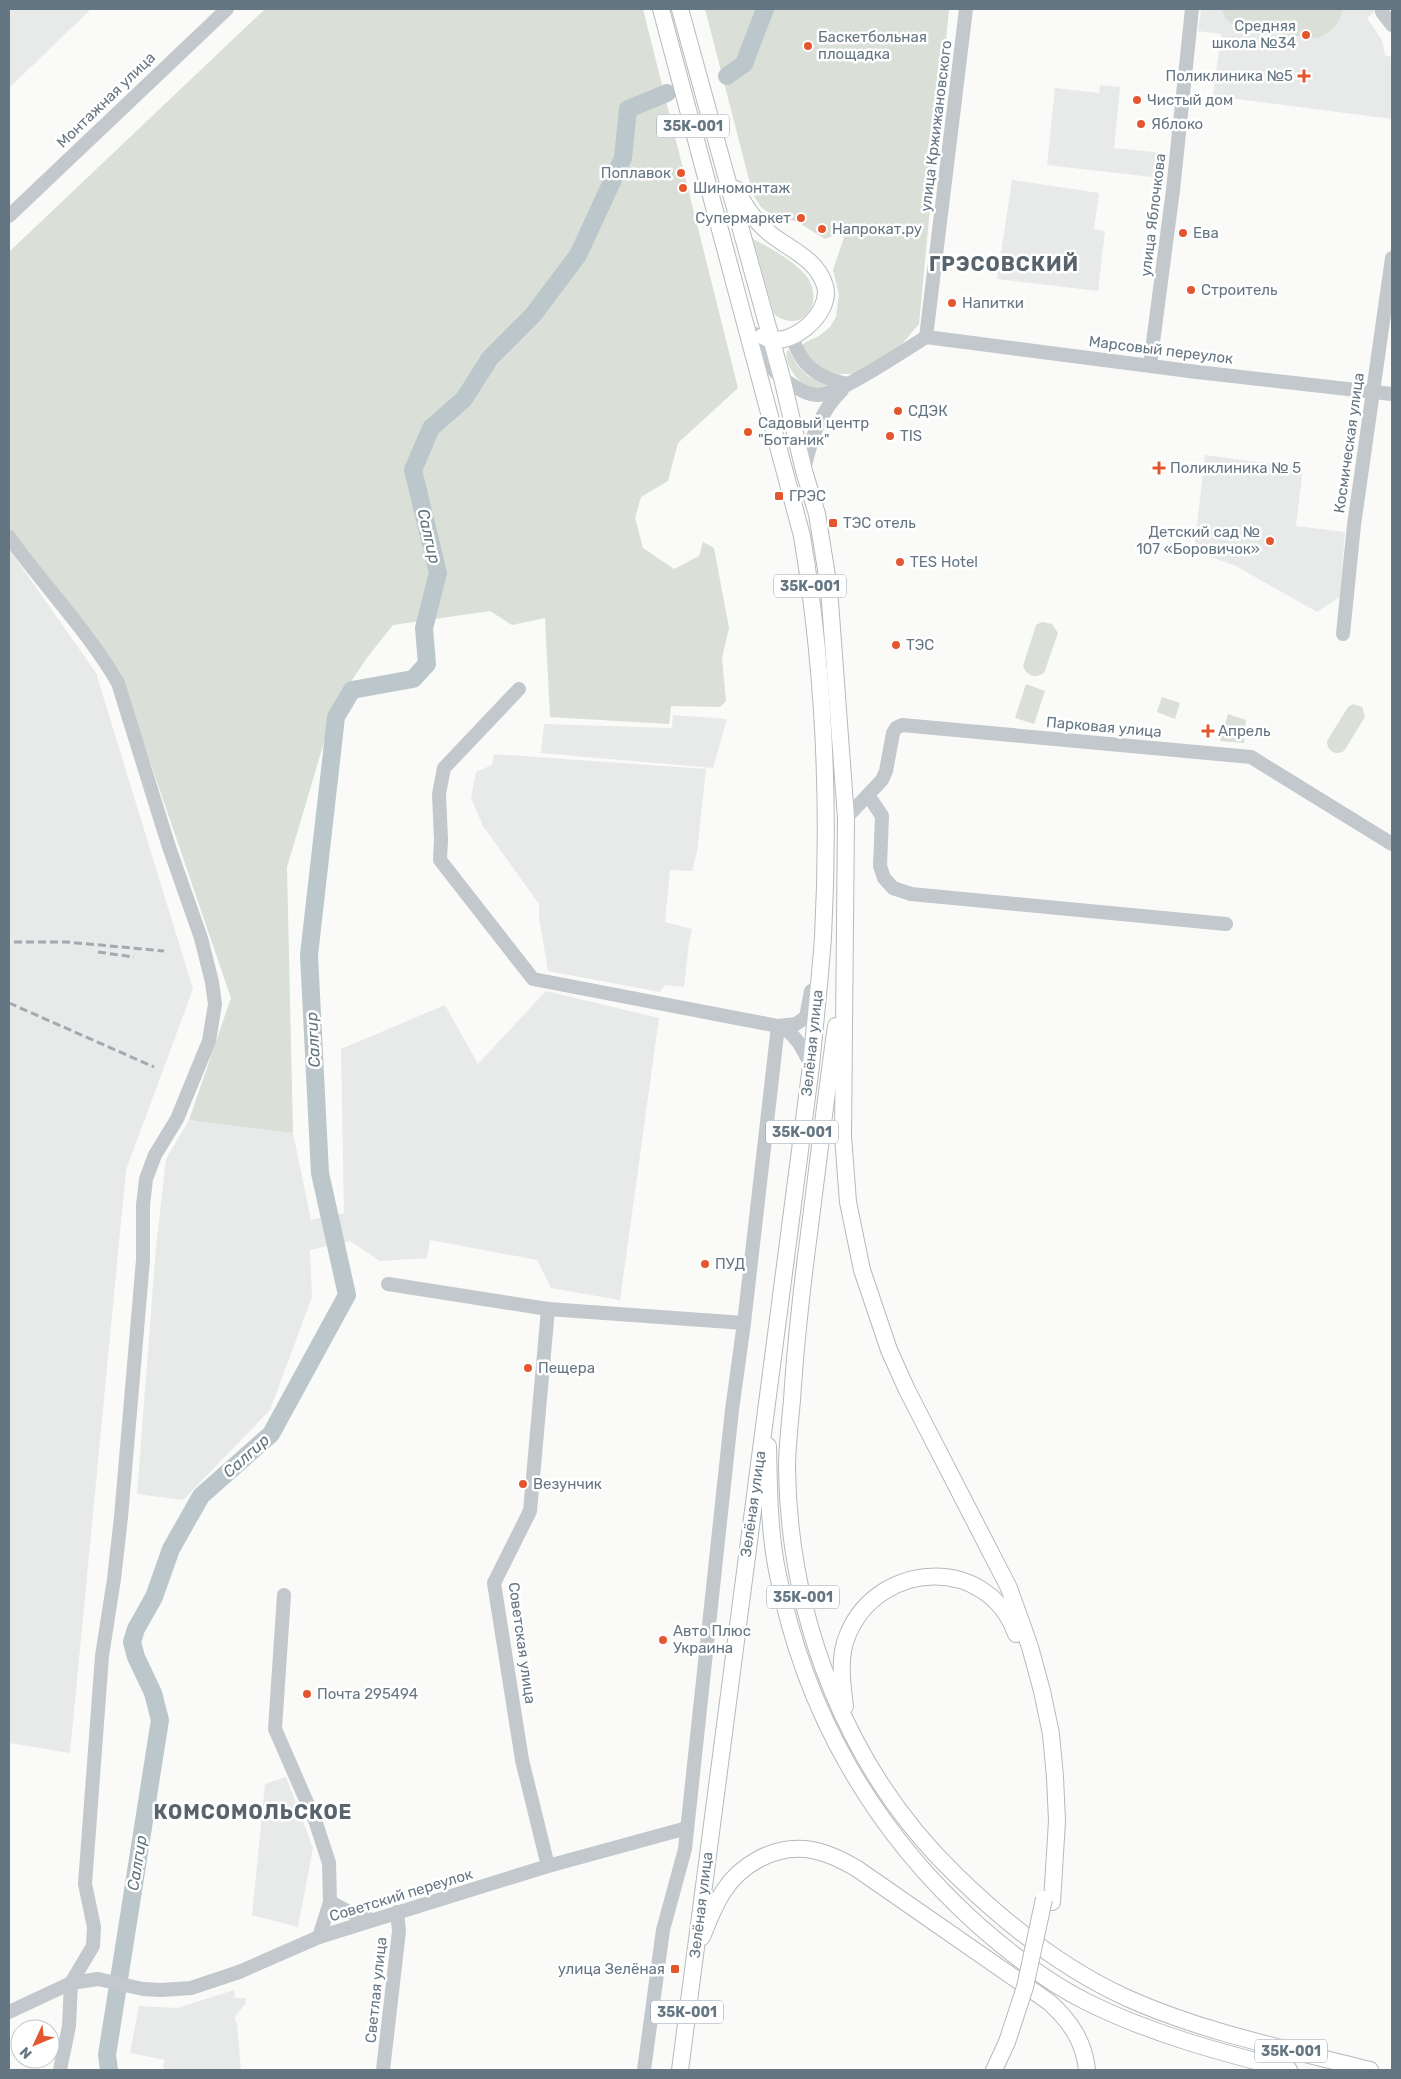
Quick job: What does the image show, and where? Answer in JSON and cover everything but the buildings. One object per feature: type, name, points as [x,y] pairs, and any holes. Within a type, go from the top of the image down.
[{"type":"main road","name":"35К-001","points":[[661,9],[802,536],[811,591],[823,712],[825,821]]},
{"type":"main road","name":"35К-001","points":[[680,9],[772,340],[804,471],[817,514],[829,588],[846,818],[843,977],[797,1326],[787,1464],[790,1532],[806,1611],[821,1665],[848,1726],[886,1792],[910,1826],[943,1863],[976,1895],[1030,1940],[1083,1975],[1126,1998],[1187,2022],[1246,2040],[1370,2070]]},
{"type":"main road","points":[[725,169],[757,222],[779,241],[806,257],[822,278],[826,288],[825,303],[820,312],[808,326],[792,336],[772,340],[761,334],[751,318],[725,244]]},
{"type":"main road","name":"Зелёная улица","points":[[680,2070],[811,1066],[823,937],[825,821]]},
{"type":"main road","points":[[843,977],[843,1136],[848,1202],[862,1270],[889,1350],[907,1390],[1009,1588],[1030,1647],[1051,1734],[1057,1821],[1048,1900],[1004,2070]]},
{"type":"main road","points":[[768,1404],[772,1536],[777,1574],[795,1644],[804,1672],[845,1762],[871,1804],[896,1839],[962,1911],[1023,1962],[1054,1983],[1094,2005],[1160,2033],[1200,2047],[1289,2070]]},
{"type":"main road","points":[[848,1726],[841,1671],[843,1648],[853,1624],[868,1604],[890,1587],[901,1582],[934,1576],[959,1580],[979,1588],[989,1596],[1000,1606],[1015,1630],[1025,1660],[1042,1735],[1048,1820],[1048,1900]]},
{"type":"main road","points":[[694,1954],[724,1890],[746,1868],[769,1854],[785,1850],[804,1849],[822,1853],[856,1868],[1049,2002],[1069,2022],[1076,2033],[1084,2054],[1087,2070]]},
{"type":"main road","points":[[994,2070],[1011,2042]]},
{"type":"street","name":"Монтажная улица","points":[[9,216],[228,9]]},
{"type":"street","name":"улица Кржижановского","points":[[926,337],[966,9]]},
{"type":"street","name":"улица Яблочкова","points":[[1150,365],[1192,9]]},
{"type":"street","points":[[1382,12],[1392,25]]},
{"type":"street","name":"Космическая улица","points":[[1343,634],[1354,525],[1392,258]]},
{"type":"street","points":[[751,318],[765,359],[782,378],[805,392],[817,395],[829,393],[848,384],[926,337]]},
{"type":"street","points":[[792,336],[798,354],[812,369],[830,380],[848,384]]},
{"type":"street","name":"Марсовый переулок","points":[[926,337],[1197,372],[1392,394]]},
{"type":"street","points":[[804,471],[815,427],[831,401],[848,384]]},
{"type":"street","points":[[9,537],[32,570],[105,660],[118,683],[169,847],[201,938],[212,982],[215,1004],[210,1040],[177,1119],[155,1155],[146,1179],[143,1206],[143,1260],[139,1309],[121,1517],[114,1580],[102,1656],[85,1884],[94,1927],[93,1946],[70,1983],[69,2026],[60,2070]]},
{"type":"street","points":[[519,689],[444,768],[439,794],[440,860],[533,979],[783,1026],[796,1040],[811,1066]]},
{"type":"street","name":"Парковая улица","points":[[846,818],[882,780],[886,771],[892,733],[902,725],[1247,756],[1255,759],[1392,844]]},
{"type":"street","points":[[868,795],[882,816],[880,866],[884,878],[893,888],[911,894],[1226,924]]},
{"type":"street","name":"Зелёная улица","points":[[783,1026],[796,1024],[806,1017],[810,1005],[818,876],[825,821]]},
{"type":"street","points":[[644,2070],[663,1930],[685,1849],[732,1410],[783,1026]]},
{"type":"street","points":[[388,1284],[548,1309],[744,1322]]},
{"type":"street","name":"Советская улица","points":[[548,1309],[530,1511],[494,1583],[522,1760],[548,1866]]},
{"type":"street","name":"Советский переулок","points":[[284,1595],[275,1729],[316,1823],[329,1863],[330,1902],[319,1937]]},
{"type":"street","name":"Советский переулок","points":[[70,1983],[98,1980],[160,1990],[191,1988],[239,1972],[319,1937],[548,1866],[687,1828]]},
{"type":"street","points":[[330,1902],[347,1911],[372,1920]]},
{"type":"street","name":"Светлая улица","points":[[384,2070],[399,1931],[397,1912]]},
{"type":"street","points":[[9,2012],[70,1983]]},
{"type":"shaded area","points":[[9,9],[91,9],[9,88]]},
{"type":"shaded area","points":[[265,9],[643,9],[738,388],[678,443],[668,481],[641,497],[635,518],[643,548],[674,569],[699,556],[703,542],[714,548],[729,628],[722,658],[726,701],[720,707],[671,706],[669,724],[550,717],[545,618],[512,625],[490,611],[393,625],[369,655],[335,705],[287,867],[293,1133],[189,1120],[231,998],[119,671],[9,537],[9,252]]},
{"type":"shaded area","points":[[705,9],[949,9],[919,324],[901,345],[854,374],[838,374],[815,365],[802,348],[804,343],[819,336],[830,327],[836,317],[839,294],[833,270],[846,231],[825,239],[796,221],[779,220],[761,207],[753,195]]},
{"type":"shaded area","name":"Поликлиника №5","points":[[1201,9],[1378,9],[1367,18],[1382,40],[1385,55],[1392,57],[1392,119],[1213,96],[1221,34],[1198,31]]},
{"type":"shaded area","points":[[1221,9],[1343,10],[1333,28],[1326,34],[1316,38],[1238,29],[1226,19]]},
{"type":"shaded area","points":[[1100,85],[1120,87],[1114,148],[1163,153],[1161,178],[1047,165],[1055,88],[1099,93]]},
{"type":"shaded area","points":[[1012,180],[1099,193],[1094,229],[1105,231],[1098,291],[997,279]]},
{"type":"shaded area","points":[[753,239],[794,264],[811,284],[813,302],[810,310],[799,320],[791,321],[774,314]]},
{"type":"shaded area","points":[[788,349],[797,365],[808,376],[829,385],[827,390],[809,387],[799,379],[788,364]]},
{"type":"shaded area","name":"Детский сад № 107 «Боровичок»","points":[[1205,455],[1303,468],[1296,526],[1345,532],[1340,597],[1317,612],[1236,566],[1194,551]]},
{"type":"shaded area","points":[[9,549],[96,673],[193,989],[126,1170],[70,1753],[9,1743]]},
{"type":"shaded area","points":[[1042,622],[1052,624],[1058,633],[1044,673],[1032,676],[1023,666],[1036,625]]},
{"type":"shaded area","points":[[1026,684],[1045,691],[1034,724],[1015,718]]},
{"type":"shaded area","points":[[1162,697],[1180,703],[1175,719],[1157,712]]},
{"type":"shaded area","points":[[1353,704],[1362,707],[1365,717],[1344,751],[1332,752],[1327,745],[1327,741],[1348,707]]},
{"type":"shaded area","points":[[1228,714],[1246,720],[1244,743],[1220,741]]},
{"type":"shaded area","points":[[673,715],[727,719],[713,768],[541,753],[544,724],[672,728]]},
{"type":"shaded area","points":[[494,754],[706,769],[697,852],[692,871],[670,870],[665,922],[692,929],[684,987],[665,985],[660,992],[548,971],[539,917],[539,904],[483,826],[471,798],[476,772],[492,765]]},
{"type":"shaded area","points":[[546,991],[659,1018],[620,1300],[551,1288],[537,1260],[430,1240],[427,1258],[380,1261],[350,1241],[310,1250],[312,1297],[270,1410],[183,1500],[137,1494],[156,1247],[166,1159],[189,1120],[293,1133],[311,1220],[344,1213],[341,1049],[445,1005],[478,1064]]},
{"type":"shaded area","points":[[286,1777],[313,1848],[298,1927],[252,1915],[265,1784]]},
{"type":"shaded area","points":[[234,1990],[235,1998],[246,1998],[245,2004],[234,2018],[237,2023],[241,2070],[165,2070],[163,2065],[165,2060],[130,2053],[139,2006],[177,2008]]},
{"type":"waterway","name":"Салгир","points":[[727,76],[744,64],[765,9]]},
{"type":"waterway","name":"Салгир","points":[[109,2070],[107,2055],[160,1720],[153,1693],[136,1657],[132,1642],[136,1629],[154,1597],[171,1549],[201,1496],[271,1434],[347,1295],[320,1173],[309,955],[336,717],[352,690],[413,679],[427,664],[424,628],[438,573],[413,470],[431,428],[464,399],[490,358],[533,315],[578,255],[623,158],[628,109],[667,93]]},
{"type":"railway","points":[[14,942],[67,942],[164,951]]},
{"type":"railway","points":[[98,952],[134,957]]},
{"type":"railway","points":[[9,1003],[154,1067]]},
{"type":"place","name":"Средняя школа №34","points":[[1306,35]]},
{"type":"place","name":"Баскетбольная площадка","points":[[808,46]]},
{"type":"place","name":"Поликлиника №5","points":[[1304,76]]},
{"type":"place","name":"Чистый дом","points":[[1137,100]]},
{"type":"place","name":"Яблоко","points":[[1141,124]]},
{"type":"place","name":"Поплавок","points":[[681,173]]},
{"type":"place","name":"Шиномонтаж","points":[[683,188]]},
{"type":"place","name":"Супермаркет","points":[[801,218]]},
{"type":"place","name":"Напрокат.ру","points":[[822,229]]},
{"type":"place","name":"Ева","points":[[1183,233]]},
{"type":"place","name":"Строитель","points":[[1191,290]]},
{"type":"place","name":"Напитки","points":[[952,303]]},
{"type":"place","name":"СДЭК","points":[[898,411]]},
{"type":"place","name":"Садовый центр \"Ботаник\"","points":[[748,432]]},
{"type":"place","name":"TIS","points":[[890,436]]},
{"type":"place","name":"Поликлиника № 5","points":[[1159,468]]},
{"type":"place","name":"ГРЭС","points":[[779,496]]},
{"type":"place","name":"ТЭС отель","points":[[833,523]]},
{"type":"place","name":"Детский сад № 107 «Боровичок»","points":[[1270,541]]},
{"type":"place","name":"TES Hotel","points":[[900,562]]},
{"type":"place","name":"ТЭС","points":[[896,645]]},
{"type":"place","name":"Апрель","points":[[1208,731]]},
{"type":"place","name":"ПУД","points":[[705,1264]]},
{"type":"place","name":"Пещера","points":[[528,1368]]},
{"type":"place","name":"Везунчик","points":[[523,1484]]},
{"type":"place","name":"Авто Плюс Украина","points":[[663,1640]]},
{"type":"place","name":"Почта 295494","points":[[307,1694]]},
{"type":"place","name":"улица Зелёная","points":[[675,1969]]},
{"type":"district","name":"ГРЭСОВСКИЙ","points":[[1004,264]]},
{"type":"district","name":"КОМСОМОЛЬСКОЕ","points":[[253,1812]]}]
